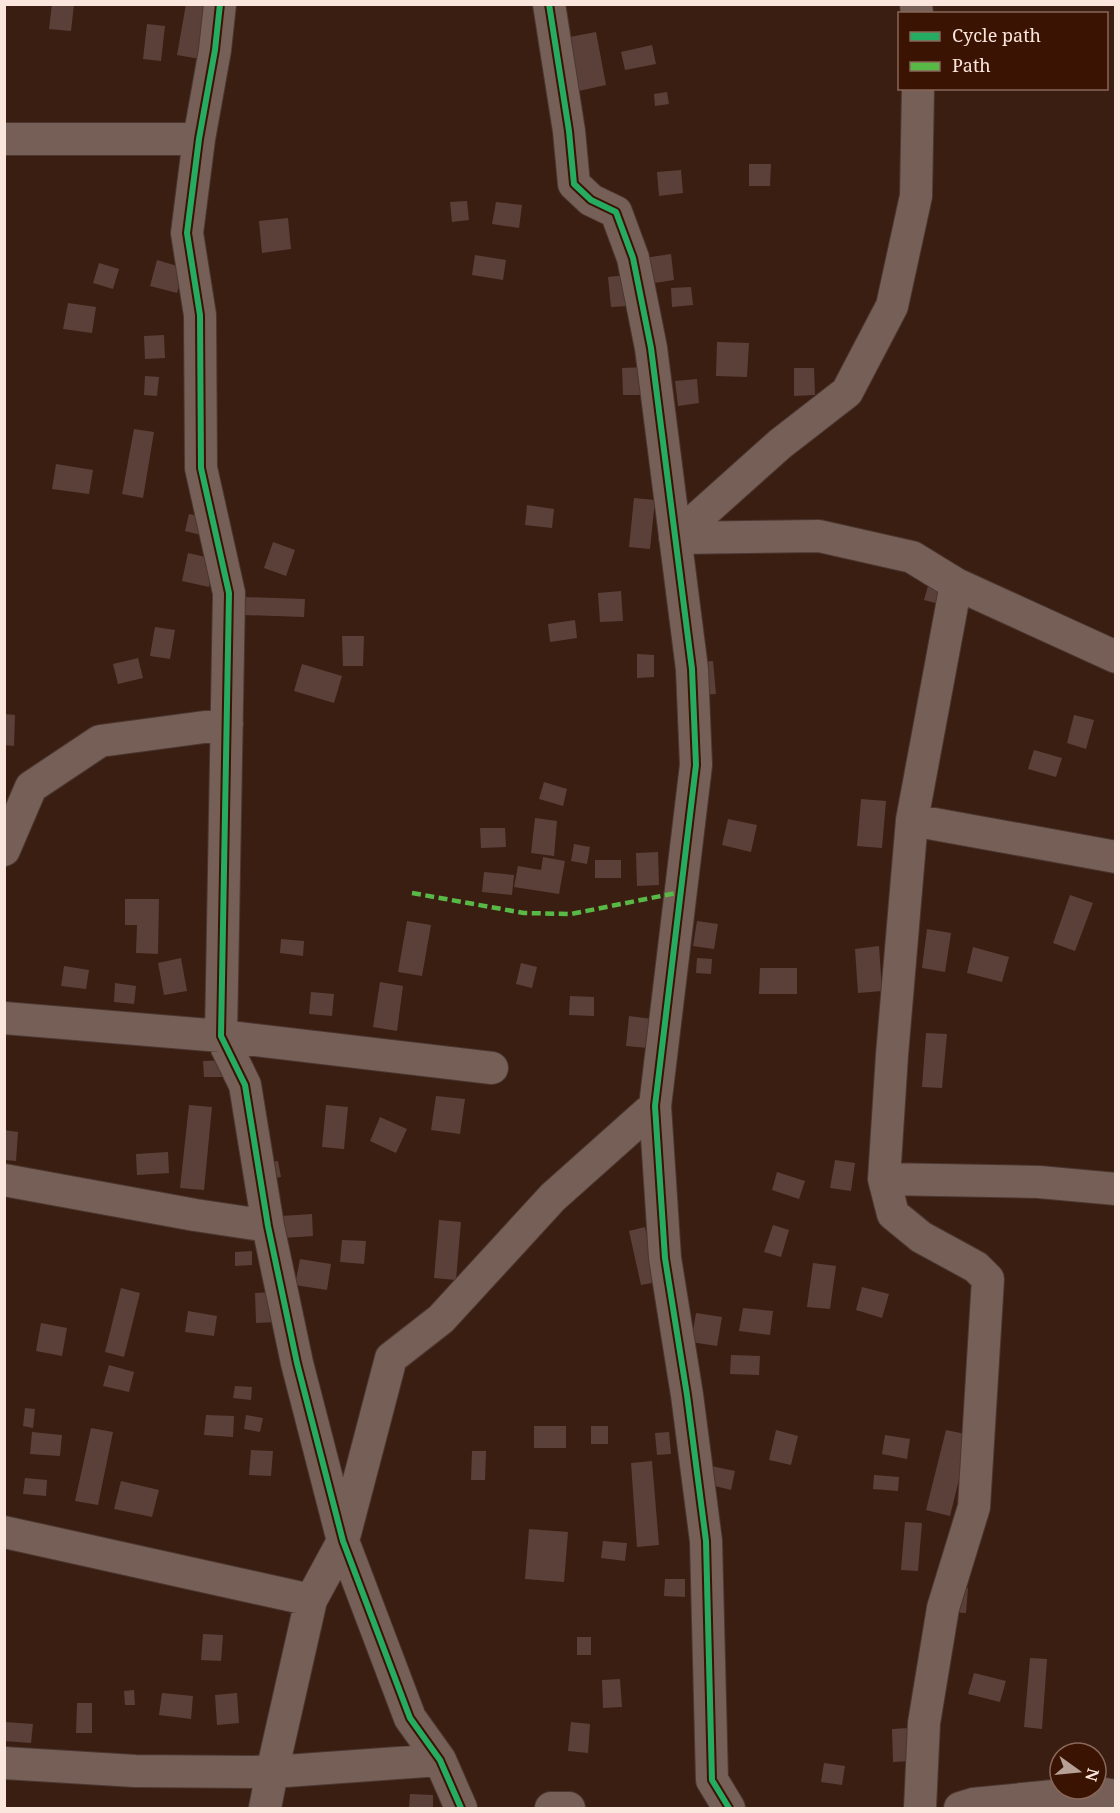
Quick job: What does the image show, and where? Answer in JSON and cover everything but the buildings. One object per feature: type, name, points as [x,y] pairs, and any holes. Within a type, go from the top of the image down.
[{"type":"street","points":[[220,4],[215,50],[199,140],[188,233],[201,315],[201,468],[229,593],[220,1036],[245,1085],[268,1226],[297,1363],[343,1541],[410,1718],[440,1760],[461,1809]]},
{"type":"street","points":[[549,4],[569,131],[574,184],[591,200],[616,212],[633,258],[651,348],[692,669],[696,765],[655,1106],[665,1258],[687,1395],[706,1541],[712,1780],[729,1809]]},
{"type":"street","points":[[675,538],[780,444],[847,392],[892,306],[916,196],[918,90]]},
{"type":"street","points":[[4,139],[199,140]]},
{"type":"street","points":[[675,538],[819,536],[912,557],[956,584],[1116,657]]},
{"type":"street","points":[[920,1809],[924,1723],[942,1608],[974,1507],[988,1279],[976,1267],[921,1237],[893,1214],[884,1179],[898,973],[912,820],[956,584]]},
{"type":"street","points":[[4,850],[31,787],[100,741],[227,724]]},
{"type":"street","points":[[912,820],[1116,856]]},
{"type":"street","points":[[4,1018],[220,1036],[492,1068]]},
{"type":"street","points":[[265,1809],[311,1600],[343,1541],[391,1358],[441,1319],[553,1197],[655,1106]]},
{"type":"street","points":[[884,1179],[1039,1182],[1116,1189]]},
{"type":"street","points":[[4,1180],[268,1226]]},
{"type":"street","points":[[4,1532],[311,1600]]},
{"type":"street","points":[[4,1763],[135,1771],[272,1772],[440,1760]]},
{"type":"street","points":[[960,1809],[973,1804],[1092,1792],[1116,1796]]},
{"type":"street","points":[[551,1809],[569,1809]]},
{"type":"marked path","points":[[412,893],[524,913],[571,914],[681,892]]},
{"type":"cycle path","points":[[220,4],[187,233],[200,315],[201,468],[229,593],[221,1036],[245,1085],[268,1226],[297,1363],[343,1541],[410,1718],[440,1760],[461,1808]]},
{"type":"cycle path","points":[[549,4],[569,131],[574,184],[591,200],[616,212],[633,258],[651,348],[692,669],[696,765],[655,1106],[665,1258],[687,1395],[706,1541],[712,1780],[729,1808]]}]
